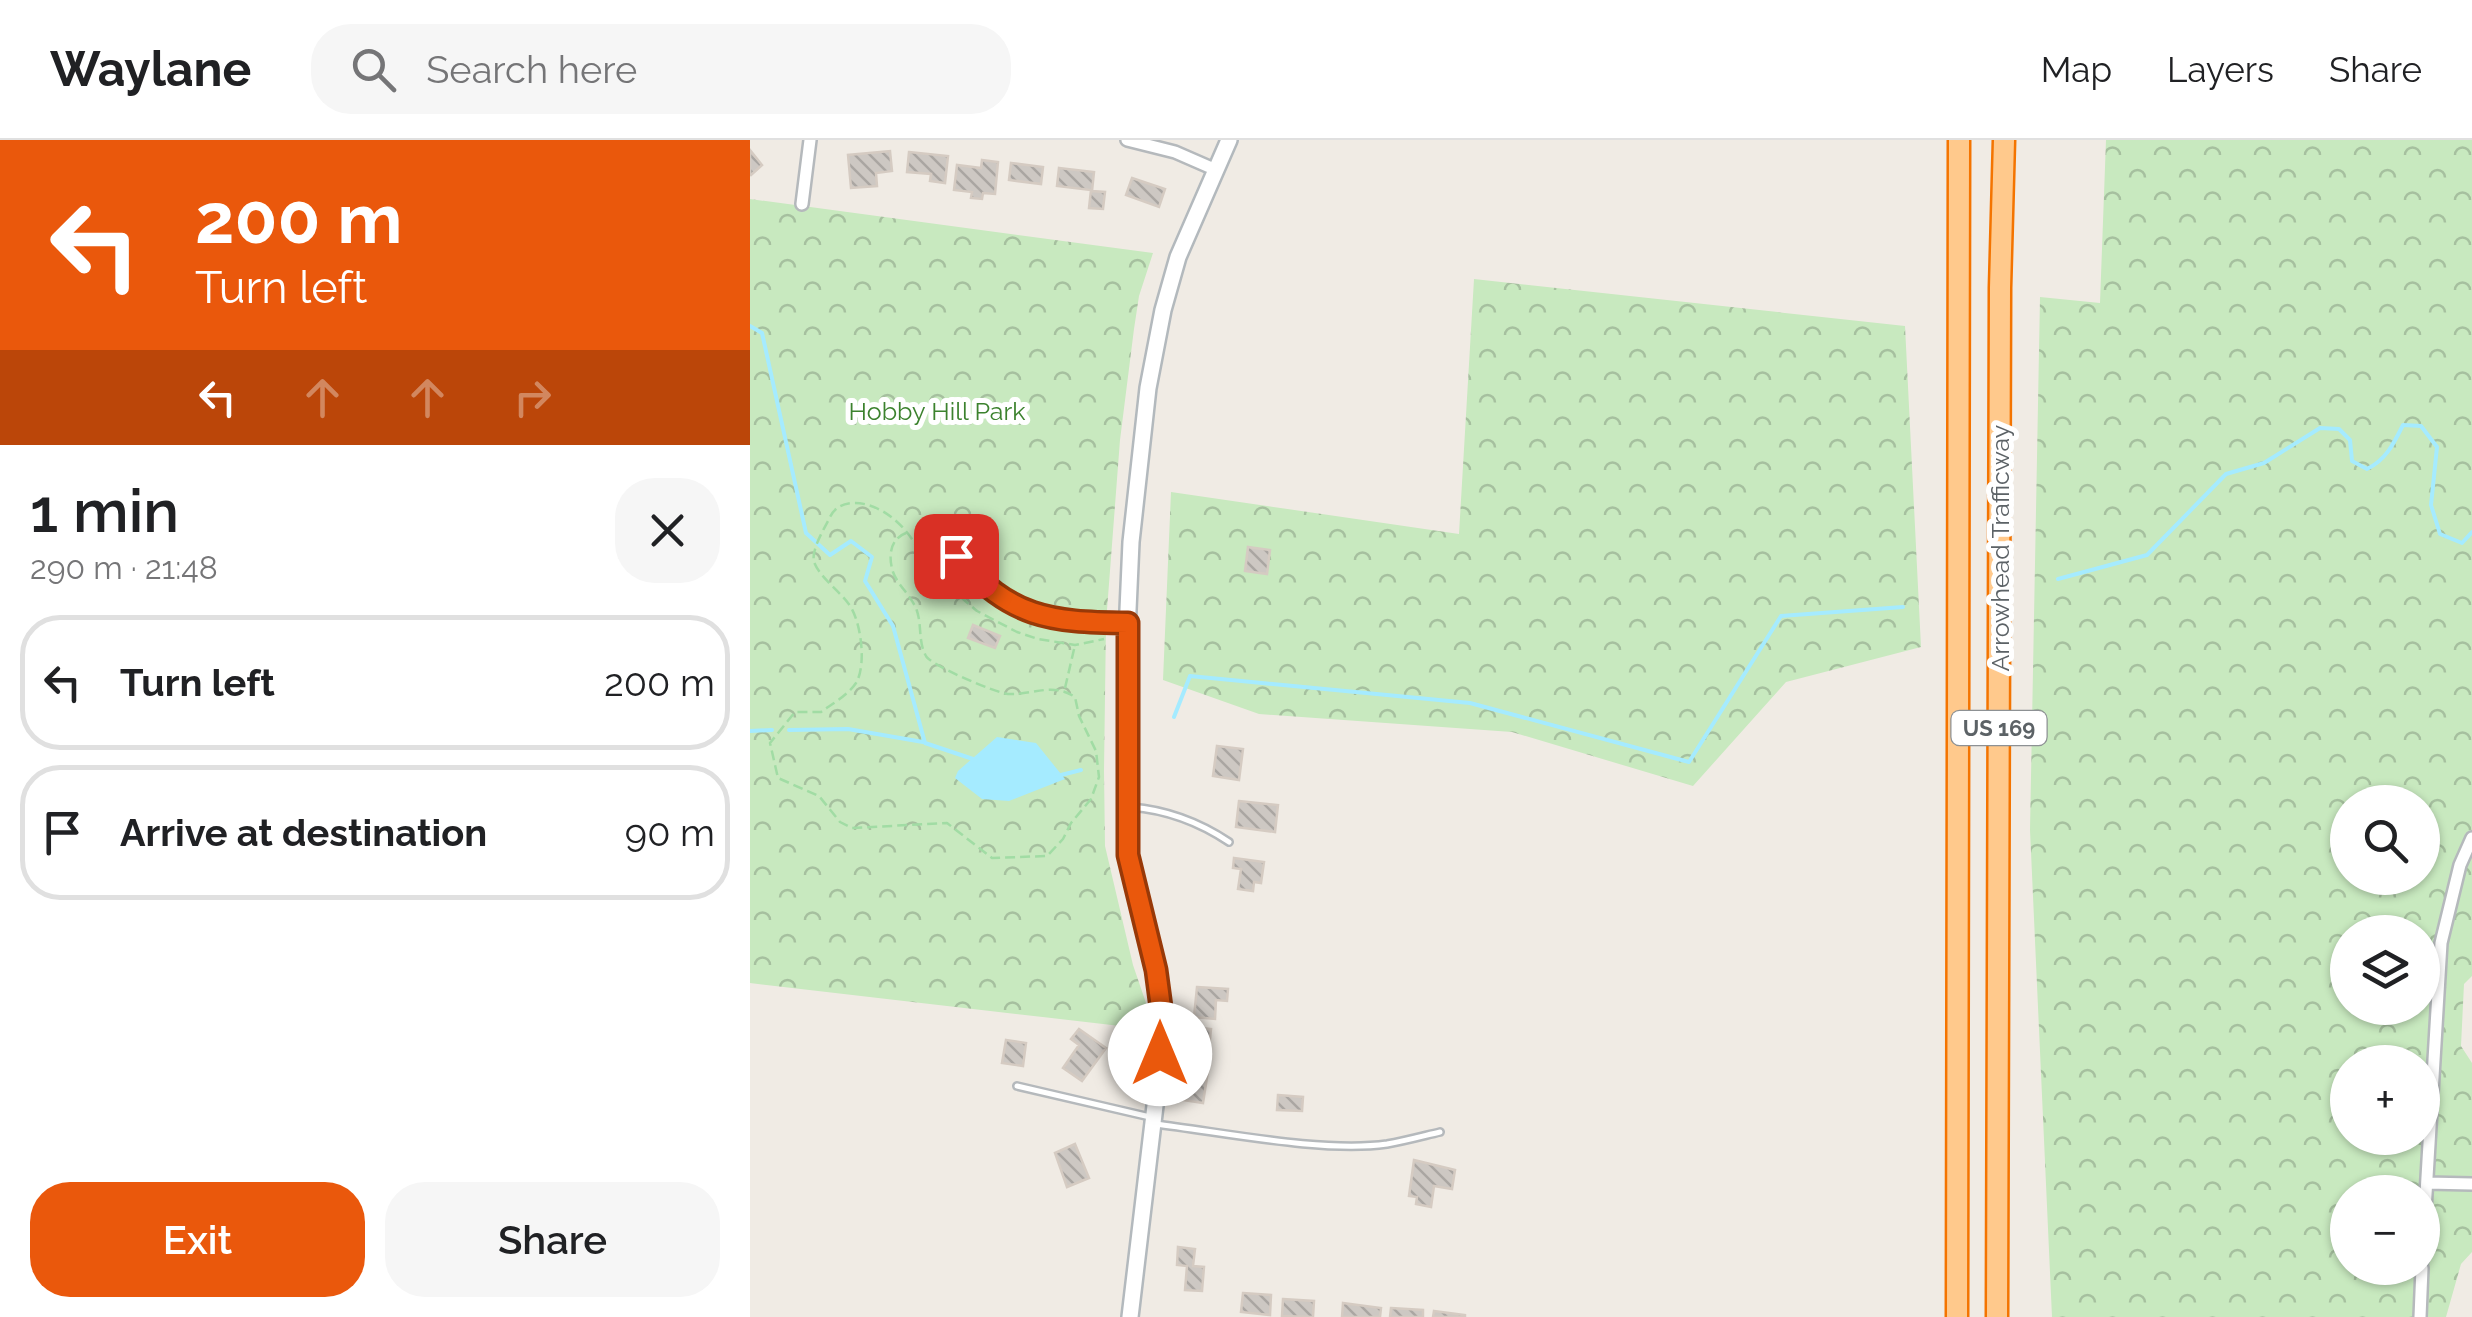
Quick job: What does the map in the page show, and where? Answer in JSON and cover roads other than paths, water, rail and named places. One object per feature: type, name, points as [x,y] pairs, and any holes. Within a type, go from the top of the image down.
[{"type":"highway","name":"Arrowhead Trafficway","points":[[1957,1317],[1959,140]]},
{"type":"highway","name":"Arrowhead Trafficway","points":[[1997,1317],[2004,140]]},
{"type":"street","points":[[802,204],[810,140]]},
{"type":"street","points":[[1127,140],[1175,152],[1214,169]]},
{"type":"street","points":[[1130,1317],[1162,1015],[1156,970],[1128,855],[1132,542],[1146,407],[1162,310],[1178,256],[1229,140]]},
{"type":"street","points":[[2426,1175],[2441,943],[2460,865],[2472,838]]},
{"type":"street","points":[[2440,1183],[2472,1184]]},
{"type":"street","points":[[2420,1317],[2421,1285]]},
{"type":"lane","points":[[956,556],[986,590],[1036,615],[1078,623],[1128,623]]},
{"type":"lane","points":[[1128,806],[1152,808],[1188,819],[1229,842]]},
{"type":"lane","points":[[1017,1086],[1153,1120],[1300,1141],[1387,1144],[1440,1132]]},
{"type":"water","points":[[997,737],[1036,743],[1065,779],[1009,801],[982,799],[955,778]]},
{"type":"waterway","points":[[750,326],[762,333],[806,533],[830,555],[851,541],[872,557],[865,581],[893,626],[925,743],[976,760]]},
{"type":"waterway","points":[[2058,579],[2147,555],[2226,474],[2264,463],[2320,428],[2339,429],[2350,440],[2352,461],[2367,469],[2384,456],[2403,425],[2421,426],[2437,447],[2431,505],[2440,534],[2462,543],[2472,532]]},
{"type":"waterway","points":[[1174,717],[1190,676],[1470,703],[1689,762],[1781,616],[1903,607]]},
{"type":"waterway","points":[[789,730],[848,729],[923,742]]},
{"type":"waterway","points":[[750,731],[772,730]]},
{"type":"waterway","points":[[1057,776],[1081,770]]},
{"type":"park label","name":"Hobby Hill Park","points":[[937,411]]}]
